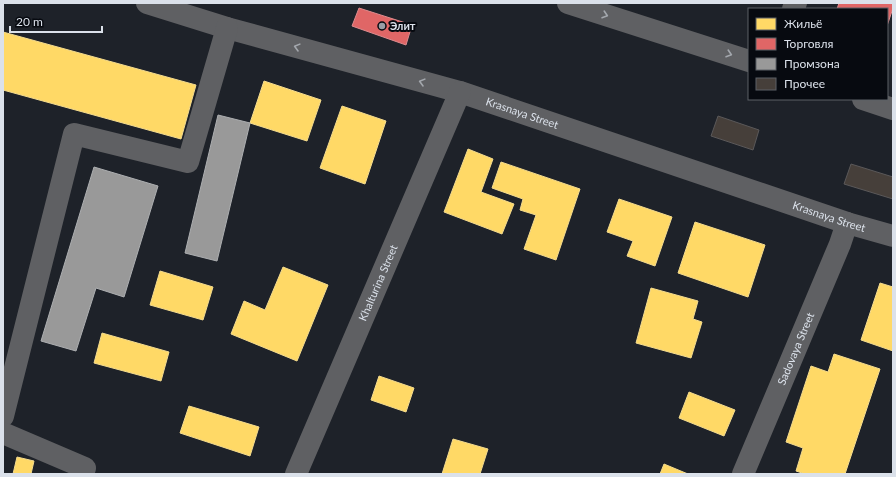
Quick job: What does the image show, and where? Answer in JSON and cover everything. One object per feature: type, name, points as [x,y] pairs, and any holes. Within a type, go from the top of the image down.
[{"type":"street","name":"Krasnaya Street","points":[[147,3],[227,28],[460,92],[847,223],[893,236]]},
{"type":"street","points":[[568,3],[748,61]]},
{"type":"street","points":[[3,416],[74,134],[188,162],[227,28]]},
{"type":"street","name":"Khalturina Street","points":[[296,474],[460,92]]},
{"type":"street","points":[[866,100],[893,109]]},
{"type":"street","name":"Sadovaya Street","points":[[743,474],[840,244],[847,223]]},
{"type":"street","points":[[3,433],[84,468],[83,474]]},
{"type":"building: Жильё","points":[[3,32],[196,85],[181,139],[3,90]]},
{"type":"building: Жильё","points":[[264,81],[321,100],[307,141],[250,123]]},
{"type":"building: Жильё","points":[[342,106],[386,121],[365,184],[320,168]]},
{"type":"building: Жильё","points":[[468,149],[493,159],[481,192],[514,204],[502,234],[444,212]]},
{"type":"building: Жильё","points":[[501,162],[580,189],[556,260],[524,249],[536,215],[520,210],[523,199],[492,188]]},
{"type":"building: Жильё","points":[[619,199],[672,217],[655,266],[627,256],[633,241],[607,232]]},
{"type":"building: Жильё","points":[[695,222],[765,245],[748,297],[678,273]]},
{"type":"building: Жильё","points":[[283,267],[328,285],[297,361],[231,334],[244,301],[265,310]]},
{"type":"building: Жильё","points":[[160,271],[213,287],[203,320],[150,305]]},
{"type":"building: Жильё","points":[[880,283],[893,287],[893,351],[861,340]]},
{"type":"building: Жильё","points":[[651,288],[698,301],[693,319],[702,322],[691,358],[636,343]]},
{"type":"building: Жильё","points":[[102,333],[169,352],[161,381],[94,363]]},
{"type":"building: Жильё","points":[[834,354],[880,369],[845,474],[805,474],[796,471],[803,448],[786,442],[811,366],[828,372]]},
{"type":"building: Жильё","points":[[379,376],[414,388],[406,412],[371,400]]},
{"type":"building: Жильё","points":[[689,392],[735,410],[724,436],[679,418]]},
{"type":"building: Жильё","points":[[189,406],[259,427],[250,456],[180,433]]},
{"type":"building: Жильё","points":[[453,439],[488,449],[480,474],[442,474]]},
{"type":"building: Жильё","points":[[17,457],[34,461],[31,474],[13,474]]},
{"type":"building: Жильё","points":[[664,464],[688,474],[660,474]]},
{"type":"building: Торговля","points":[[839,3],[893,3],[893,8],[888,23],[888,8],[837,8]]},
{"type":"building: Торговля","name":"Элит","points":[[359,8],[412,25],[406,45],[352,26]]},
{"type":"building: Промзона","points":[[218,115],[250,123],[217,261],[185,253]]},
{"type":"building: Промзона","points":[[94,167],[158,186],[124,297],[96,288],[76,351],[41,341]]},
{"type":"building: Прочее","points":[[718,116],[759,130],[753,150],[711,136]]},
{"type":"building: Прочее","points":[[851,164],[893,177],[893,199],[844,184]]},
{"type":"place","name":"Элит","points":[[382,26]]}]
